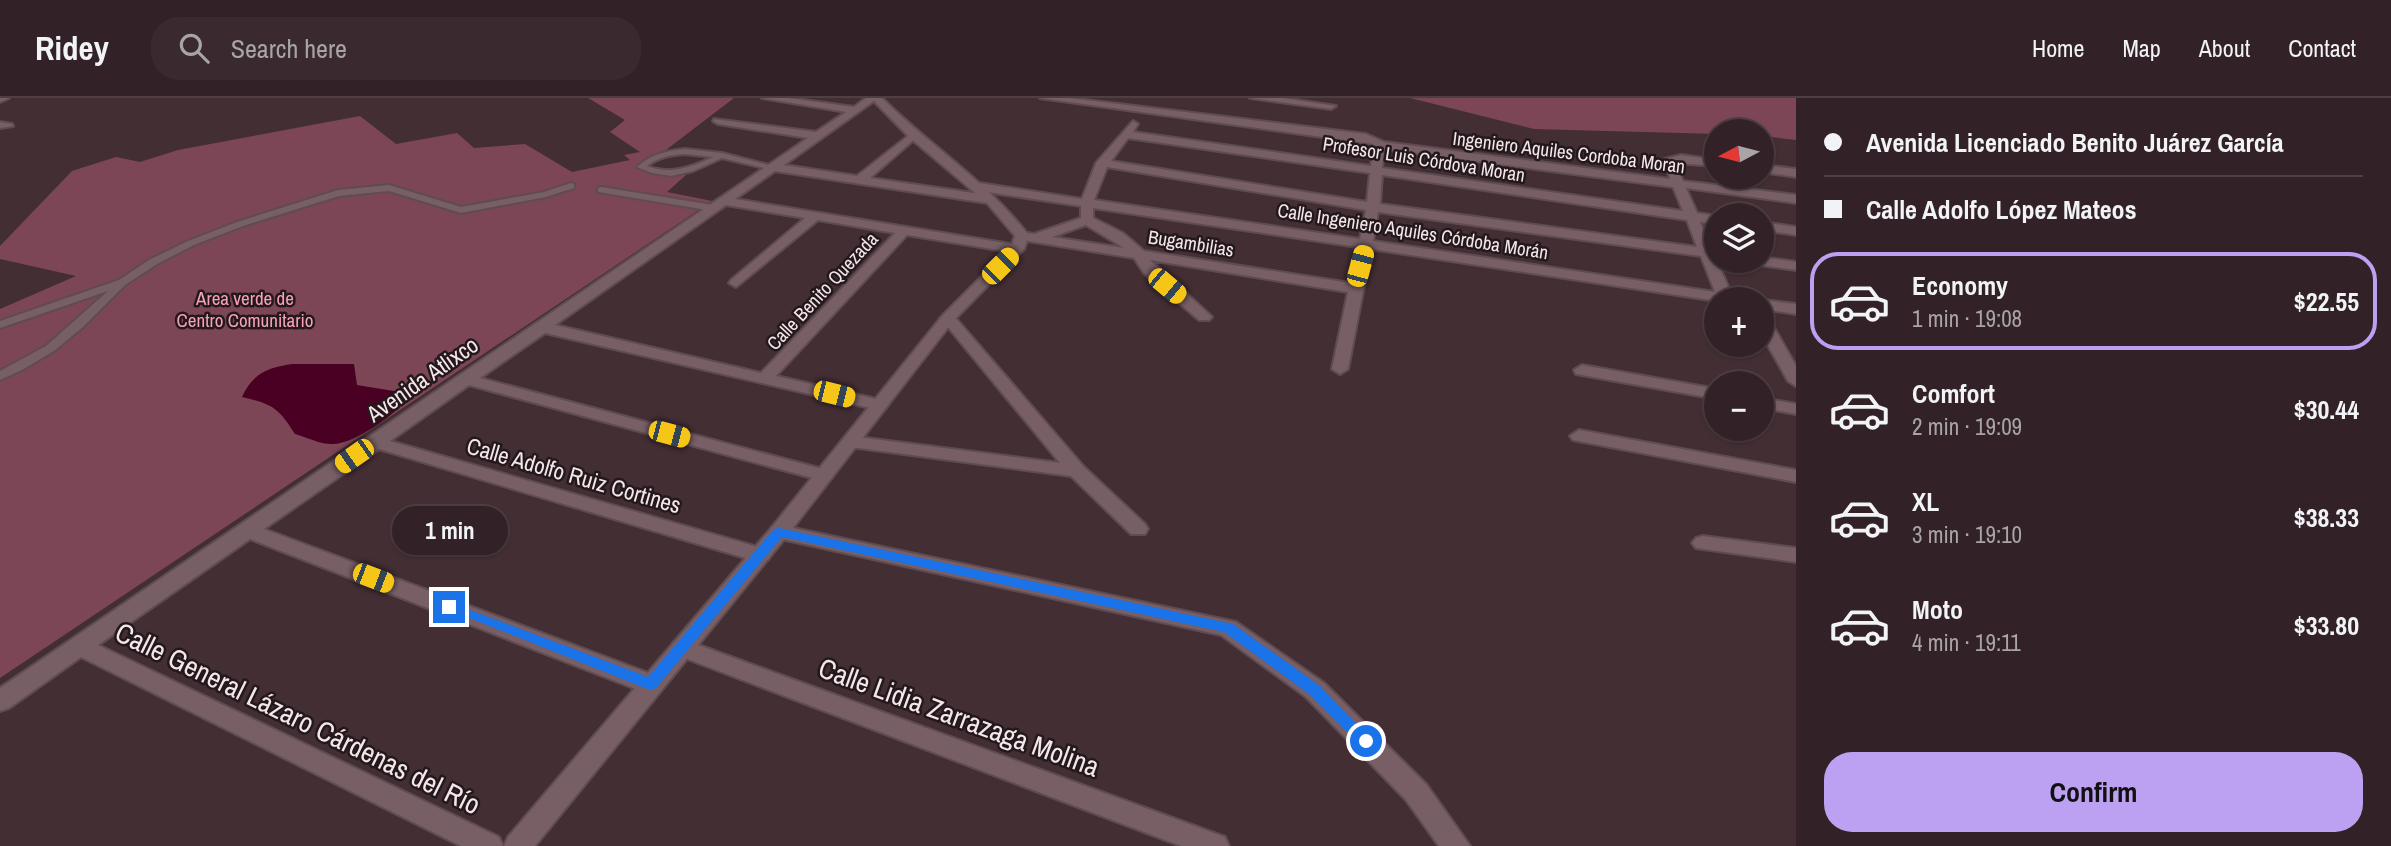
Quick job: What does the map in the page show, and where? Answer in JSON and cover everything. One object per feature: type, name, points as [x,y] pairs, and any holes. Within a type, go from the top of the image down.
[{"type":"street","points":[[767,98],[855,110]]},
{"type":"street","points":[[874,98],[913,135],[991,200],[1024,241]]},
{"type":"street","name":"Avenida Atlixco","points":[[0,701],[874,98]]},
{"type":"street","name":"Ingeniero Aquiles Cordoba Moran","points":[[1045,98],[1143,109],[1796,199]]},
{"type":"street","points":[[1087,220],[1086,202],[1101,163],[1153,98]]},
{"type":"street","points":[[1255,98],[1331,106]]},
{"type":"street","points":[[718,121],[818,136]]},
{"type":"street","name":"Profesor Luis Córdova Moran","points":[[1125,134],[1704,218]]},
{"type":"street","points":[[860,180],[913,135]]},
{"type":"street","points":[[1340,369],[1354,288],[1373,207],[1377,142]]},
{"type":"street","points":[[1704,162],[1671,158],[1677,184],[1704,240]]},
{"type":"street","points":[[1101,163],[1373,207],[1704,253]]},
{"type":"street","points":[[773,167],[991,200]]},
{"type":"street","points":[[1774,170],[1796,173]]},
{"type":"street","name":"Calle Ingeniero Aquiles Córdoba Morán","points":[[973,186],[1704,295]]},
{"type":"street","name":"Bugambilias","points":[[718,205],[816,216],[904,231],[1139,254],[1354,288]]},
{"type":"street","points":[[736,283],[816,216]]},
{"type":"street","points":[[518,846],[779,532],[948,318],[1024,241],[1087,220],[1118,236],[1139,254],[1149,270],[1204,317]]},
{"type":"street","points":[[1774,228],[1796,231]]},
{"type":"street","name":"Calle Benito Quezada","points":[[766,377],[904,231]]},
{"type":"street","points":[[1774,263],[1796,266]]},
{"type":"street","points":[[1774,306],[1796,309]]},
{"type":"street","points":[[948,318],[1077,471],[1138,529]]},
{"type":"street","points":[[541,327],[878,405]]},
{"type":"street","points":[[1774,341],[1796,381]]},
{"type":"street","points":[[1779,350],[1796,353]]},
{"type":"street","points":[[1582,370],[1704,392]]},
{"type":"street","points":[[465,379],[822,475]]},
{"type":"street","points":[[1774,405],[1796,409]]},
{"type":"street","points":[[1579,436],[1796,476]]},
{"type":"street","name":"Calle Adolfo Ruiz Cortines","points":[[375,442],[760,555]]},
{"type":"street","points":[[850,442],[1077,471]]},
{"type":"street","points":[[247,530],[650,684]]},
{"type":"street","points":[[779,532],[1228,628],[1315,690],[1416,792],[1456,846]]},
{"type":"street","points":[[1703,543],[1796,555]]},
{"type":"street","name":"Calle General Lázaro Cárdenas del Río","points":[[79,646],[489,846]]},
{"type":"street","name":"Calle Lidia Zarrazaga Molina","points":[[682,648],[1215,846]]},
{"type":"lane","points":[[719,157],[685,173],[659,174],[641,167],[651,156],[669,150],[719,157],[773,167]]},
{"type":"lane","points":[[0,376],[30,363],[61,342],[123,282],[153,262],[191,243],[338,193],[388,188],[461,210],[571,187]]},
{"type":"lane","points":[[601,190],[718,205]]},
{"type":"lane","points":[[0,325],[123,282]]},
{"type":"green space","name":"Area verde de Centro Comunitario","points":[[588,98],[734,98],[645,166],[686,175],[667,192],[712,201],[0,678],[0,309],[76,276],[0,259],[0,246],[72,171],[116,157],[140,162],[178,150],[360,116],[396,144],[457,133],[474,148],[525,144],[572,172],[630,160],[624,155],[640,152],[610,132],[625,120]]},
{"type":"green space","points":[[1410,98],[1796,98],[1796,140],[1774,137],[1774,119],[1704,119],[1704,134],[1534,129]]},
{"type":"shaded area","points":[[293,364],[354,364],[357,385],[412,394],[387,418],[353,439],[342,443],[319,442],[295,434],[273,408],[242,397],[262,373]]},
{"type":"route","points":[[449,607],[650,684],[779,532],[1228,628],[1315,690],[1366,741]]}]
